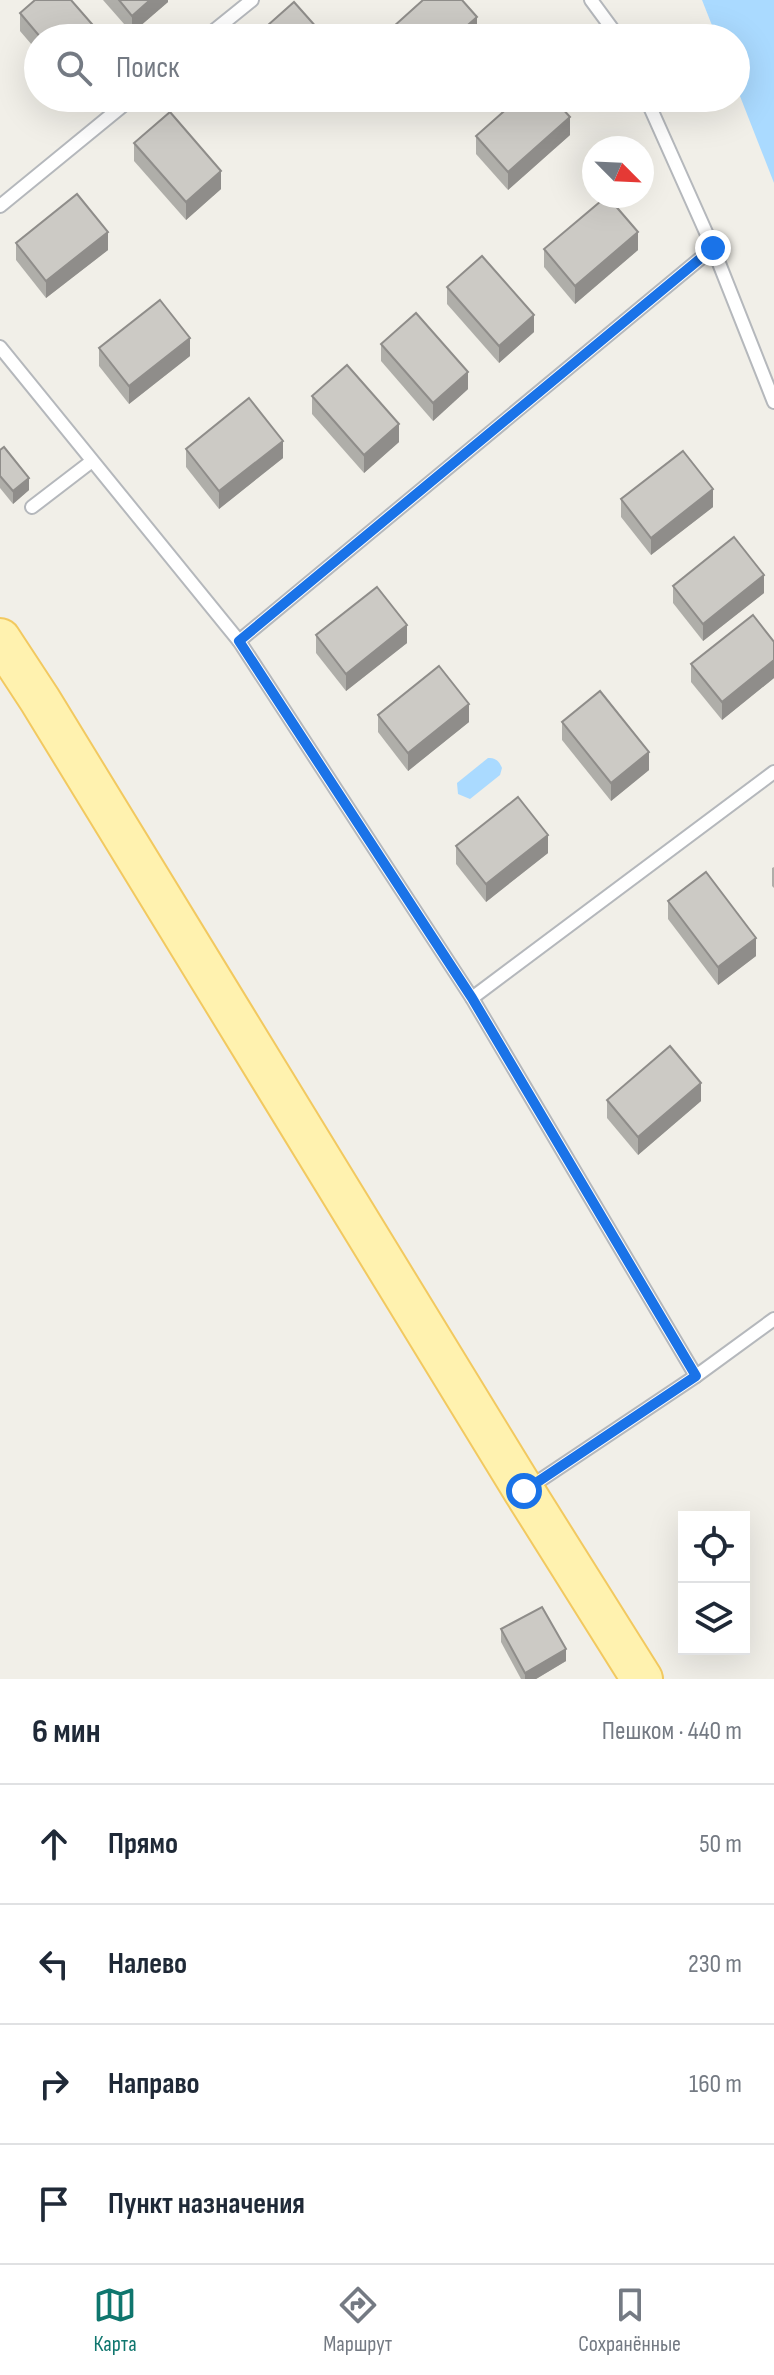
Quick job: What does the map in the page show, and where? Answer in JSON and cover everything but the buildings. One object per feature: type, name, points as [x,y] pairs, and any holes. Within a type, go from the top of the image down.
[{"type":"main road","points":[[0,639],[642,1679]]},
{"type":"lane","points":[[222,24],[252,0]]},
{"type":"lane","points":[[591,0],[609,24]]},
{"type":"lane","points":[[0,206],[115,112]]},
{"type":"lane","points":[[652,112],[713,248],[774,402]]},
{"type":"lane","points":[[239,641],[713,248]]},
{"type":"lane","points":[[0,347],[239,641],[472,998],[696,1376]]},
{"type":"lane","points":[[32,507],[92,461]]},
{"type":"lane","points":[[472,998],[774,772]]},
{"type":"lane","points":[[524,1491],[696,1376],[774,1319]]},
{"type":"water","points":[[702,0],[774,0],[774,183],[746,112],[750,112],[750,24],[711,24]]},
{"type":"water","points":[[488,758],[500,763],[500,775],[470,799],[458,794],[457,783]]},
{"type":"route","points":[[524,1491],[696,1376],[472,998],[239,641],[713,248]]}]
